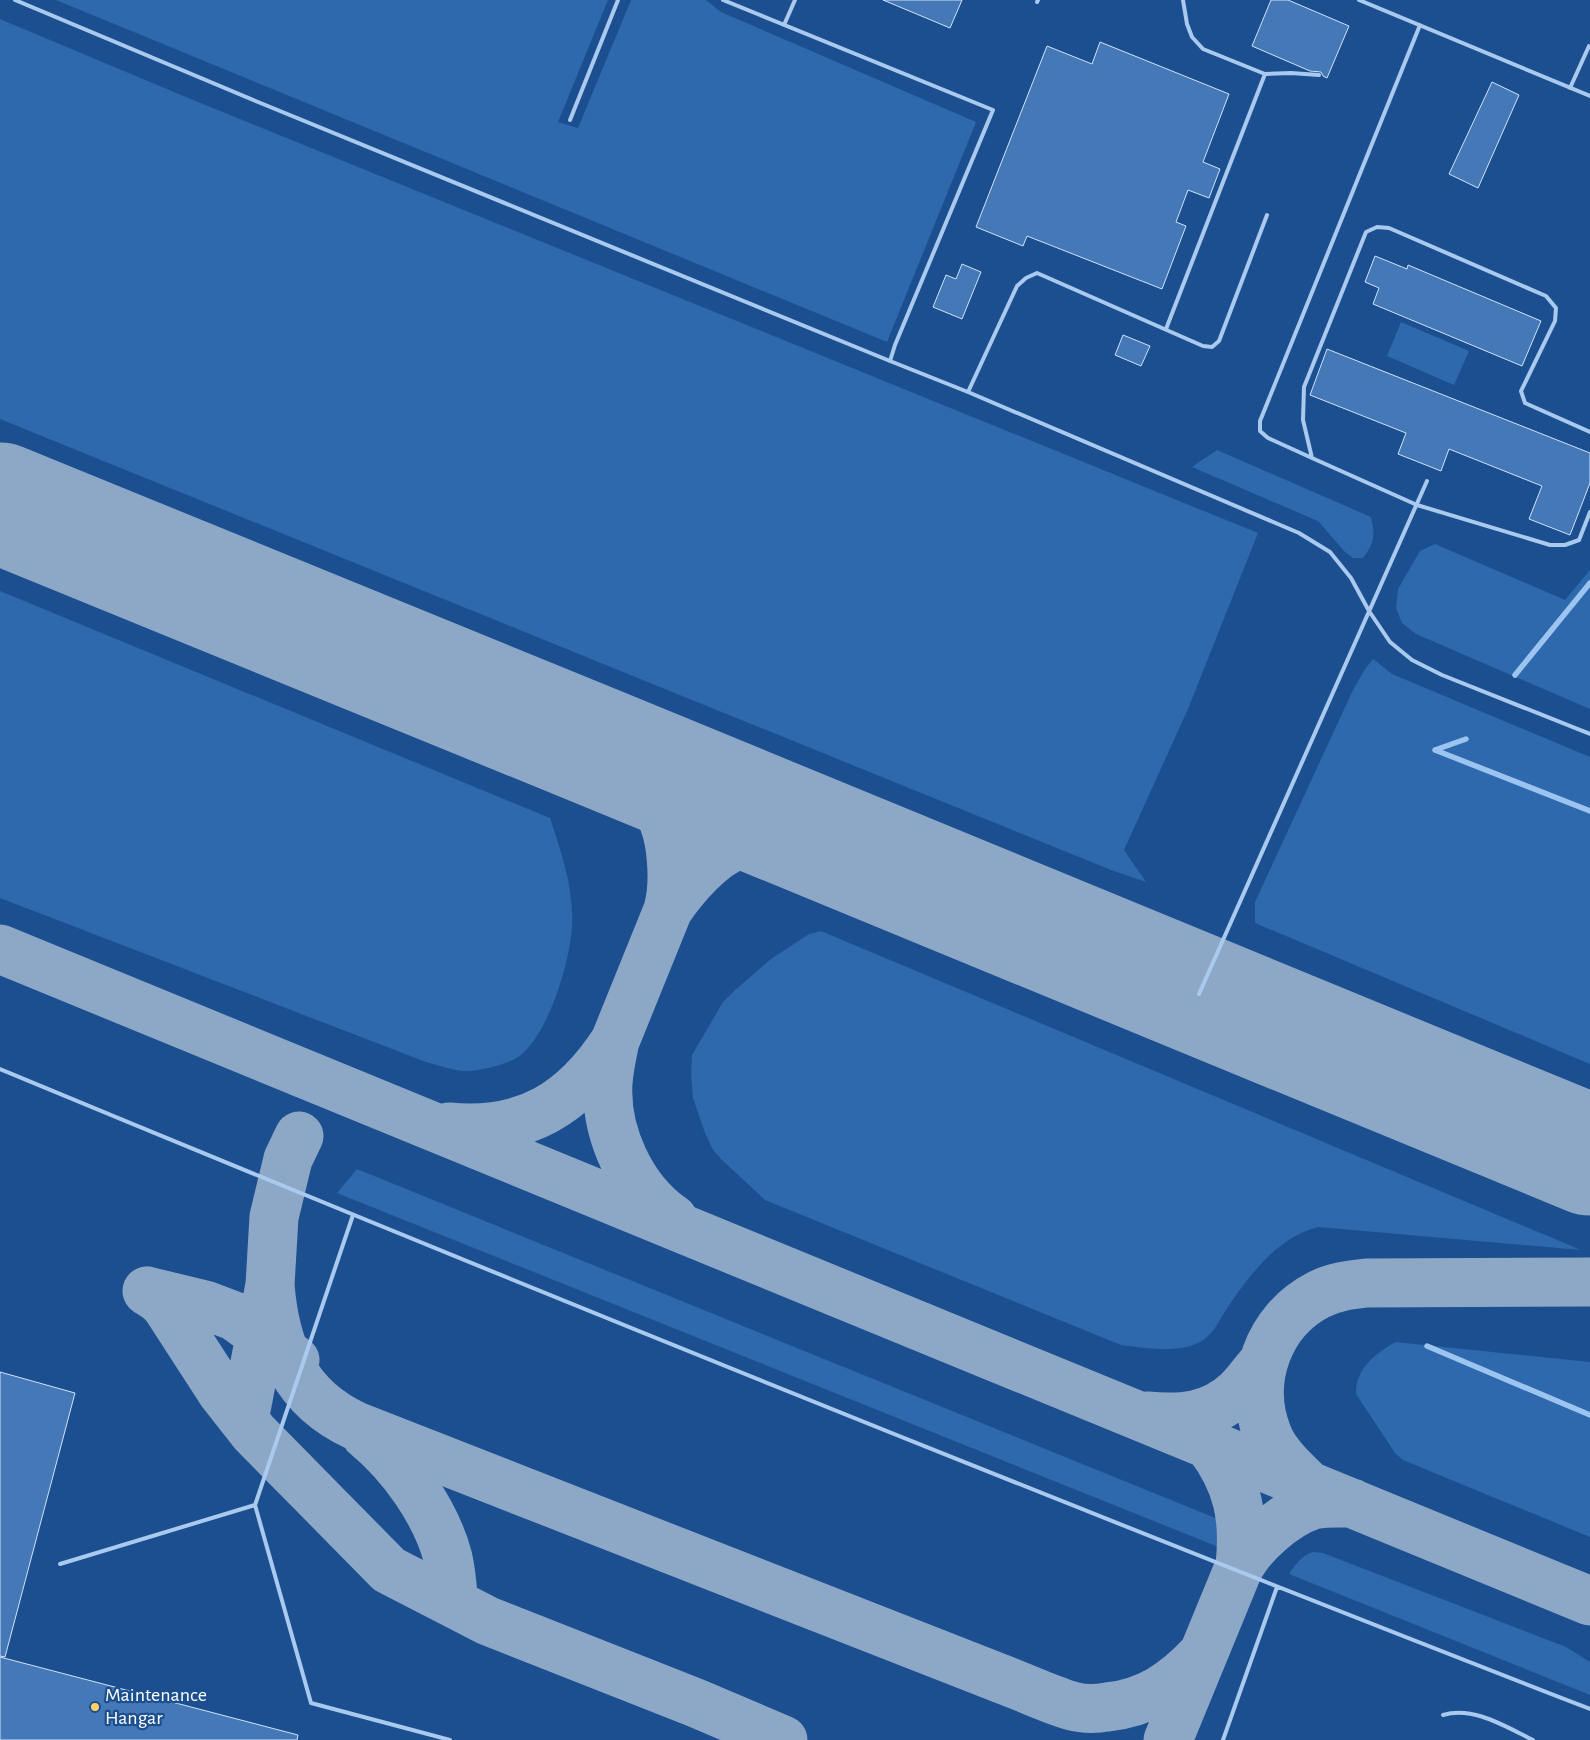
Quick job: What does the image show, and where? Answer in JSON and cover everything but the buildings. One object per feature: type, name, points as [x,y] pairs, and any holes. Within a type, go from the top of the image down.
[{"type":"lane","points":[[15,0],[258,102],[968,392],[1299,533],[1330,552],[1351,578],[1369,611],[1390,642],[1412,660],[1442,675],[1590,734]]},
{"type":"lane","points":[[570,120],[618,0]]},
{"type":"lane","points":[[723,0],[992,110],[890,361]]},
{"type":"lane","points":[[784,25],[795,0]]},
{"type":"lane","points":[[1190,0],[1184,1],[1187,24],[1192,37],[1203,49],[1265,74],[1319,75]]},
{"type":"lane","points":[[1359,0],[1590,96]]},
{"type":"lane","points":[[1420,25],[1260,421],[1260,431],[1268,438],[1417,505],[1550,545],[1565,545],[1579,540],[1590,512]]},
{"type":"lane","points":[[1570,88],[1589,46]]},
{"type":"lane","points":[[1166,329],[1265,74]]},
{"type":"lane","points":[[968,392],[1017,286],[1026,278],[1037,274],[1202,346],[1212,347],[1219,341],[1267,215]]},
{"type":"lane","points":[[1312,458],[1303,420],[1304,388],[1366,232],[1377,227],[1389,228],[1546,296],[1556,308],[1555,321],[1521,391],[1522,397],[1525,403],[1590,432]]},
{"type":"lane","points":[[1198,994],[1427,481]]},
{"type":"lane","points":[[0,1069],[353,1215],[1277,1587],[1590,1709]]},
{"type":"lane","points":[[353,1215],[255,1505],[311,1702],[450,1740]]},
{"type":"lane","points":[[60,1564],[255,1505]]},
{"type":"lane","points":[[1223,1740],[1277,1587]]},
{"type":"lane","points":[[1443,1715],[1452,1712],[1481,1716],[1533,1740]]},
{"type":"shaded area","points":[[56,0],[608,0],[558,122],[578,128],[631,0],[706,0],[721,12],[976,122],[887,342]]},
{"type":"shaded area","points":[[0,19],[181,95],[1258,533],[1188,709],[1124,850],[1146,882],[1111,870],[0,419]]},
{"type":"shaded area","points":[[1401,322],[1469,351],[1454,385],[1387,356]]},
{"type":"shaded area","points":[[1217,450],[1371,517],[1373,538],[1363,558],[1353,558],[1345,552],[1318,521],[1192,467]]},
{"type":"shaded area","points":[[1435,544],[1565,600],[1590,570],[1590,709],[1416,634],[1402,623],[1396,608],[1398,589],[1420,551]]},
{"type":"shaded area","points":[[0,591],[550,818],[569,884],[572,911],[571,940],[562,978],[547,1018],[527,1050],[515,1059],[490,1068],[469,1071],[449,1069],[426,1062],[0,898]]},
{"type":"shaded area","points":[[1373,659],[1392,674],[1590,757],[1590,1064],[1255,923],[1255,902],[1353,690]]},
{"type":"shaded area","points":[[821,931],[1581,1250],[1318,1227],[1303,1232],[1289,1240],[1265,1260],[1244,1285],[1215,1328],[1200,1342],[1181,1348],[1151,1349],[1121,1345],[765,1200],[713,1150],[693,1098],[692,1055],[723,1002],[734,991],[771,959],[809,934]]},
{"type":"shaded area","points":[[357,1169],[1225,1522],[1227,1532],[1226,1550],[337,1193]]},
{"type":"shaded area","points":[[1396,1342],[1590,1362],[1590,1537],[1403,1460],[1395,1453],[1356,1394],[1359,1377],[1368,1363],[1381,1351]]},
{"type":"shaded area","points":[[1313,1552],[1323,1553],[1566,1647],[1590,1662],[1590,1695],[1289,1574],[1302,1558]]},
{"type":"waterway","points":[[1515,675],[1590,583]]},
{"type":"waterway","points":[[1435,750],[1466,739]]},
{"type":"waterway","points":[[1435,750],[1590,811]]},
{"type":"waterway","points":[[1427,1346],[1590,1415]]},
{"type":"taxiway","points":[[598,747],[638,781],[657,807],[664,822],[672,871],[672,890],[668,910],[699,872],[719,855],[739,845],[775,840],[835,844]]},
{"type":"taxiway","points":[[615,1041],[668,910]]},
{"type":"taxiway","points":[[0,949],[1590,1601]]},
{"type":"taxiway","points":[[449,1127],[476,1128],[501,1125],[524,1119],[545,1110],[564,1098],[582,1082],[615,1041],[608,1077],[608,1102],[616,1140],[633,1176],[645,1193],[673,1219]]},
{"type":"taxiway","points":[[244,1420],[270,1285],[274,1217],[288,1159],[299,1136]]},
{"type":"taxiway","points":[[1307,1484],[1284,1460],[1270,1440],[1261,1413],[1260,1393],[1261,1373],[1266,1354],[1286,1320],[1301,1306],[1329,1290],[1366,1283],[1590,1282]]},
{"type":"taxiway","points":[[270,1285],[277,1330],[283,1350],[292,1369],[303,1386],[318,1401],[335,1414],[356,1426],[1072,1706],[1103,1708],[1121,1705],[1148,1696],[1171,1683],[1202,1655]]},
{"type":"taxiway","points":[[147,1291],[166,1306],[221,1391],[254,1433],[389,1570],[488,1621],[696,1703],[783,1740]]},
{"type":"taxiway","points":[[147,1291],[205,1305],[234,1316],[295,1360]]},
{"type":"taxiway","points":[[1147,1416],[1172,1417],[1195,1415],[1217,1407],[1237,1393],[1263,1363]]},
{"type":"taxiway","points":[[366,1435],[405,1475],[426,1507],[443,1541],[451,1572],[453,1596]]},
{"type":"taxiway","points":[[1209,1445],[1227,1473],[1237,1502],[1241,1532],[1240,1565]]},
{"type":"taxiway","points":[[1168,1740],[1237,1572],[1250,1551],[1280,1523],[1302,1509],[1323,1503],[1352,1503]]},
{"type":"runway","points":[[0,503],[1590,1155]]},
{"type":"place","name":"Maintenance Hangar","points":[[95,1707]]}]
